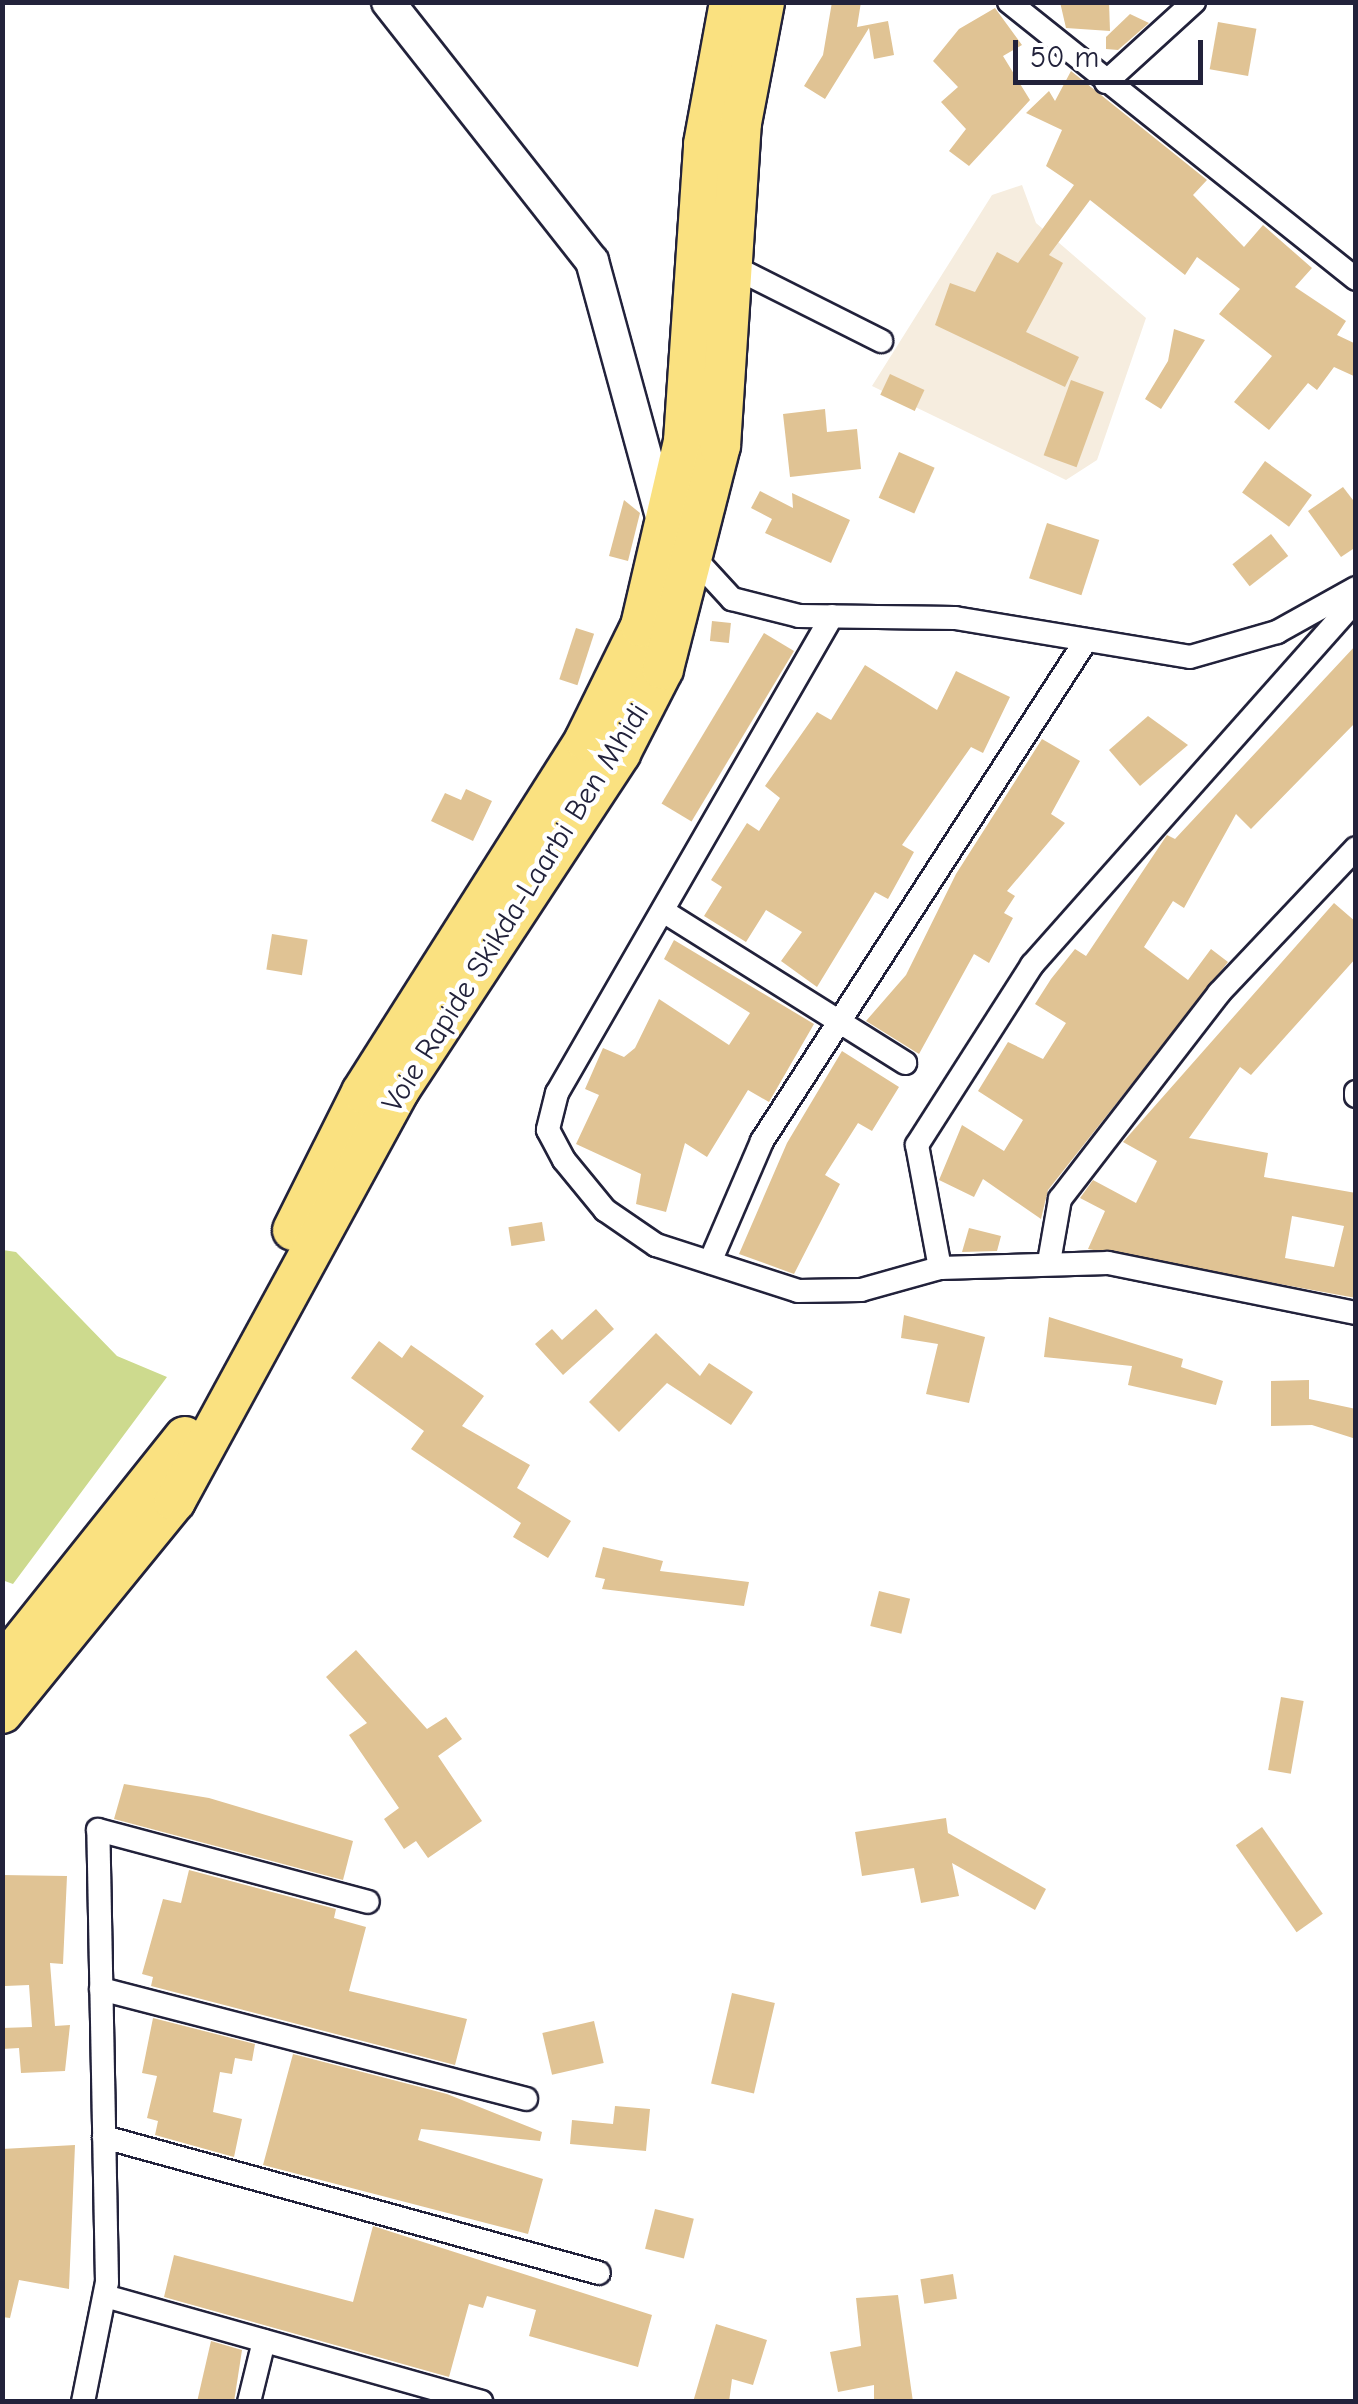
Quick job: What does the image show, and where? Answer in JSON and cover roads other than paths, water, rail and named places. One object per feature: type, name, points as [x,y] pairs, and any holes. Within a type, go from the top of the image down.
[{"type":"highway","name":"Voie Rapide Skikda-Laarbi Ben Mhidi","points":[[2,1713],[176,1501],[399,1090],[620,754],[663,669],[683,549],[707,118],[730,2]]},
{"type":"highway","name":"Voie Rapide Skikda-Laarbi Ben Mhidi","points":[[2,1666],[182,1443],[362,1092],[585,740],[683,549],[720,446],[745,88],[764,2]]},
{"type":"street","points":[[388,2],[592,261],[683,549],[732,600],[832,616],[954,618],[1083,645],[1190,656],[1277,632],[1356,588]]},
{"type":"street","points":[[1009,2],[1356,279]]},
{"type":"street","points":[[1106,82],[1194,2]]},
{"type":"street","points":[[732,266],[881,340]]},
{"type":"street","points":[[940,1268],[917,1145],[1032,965],[1356,600]]},
{"type":"street","points":[[832,616],[557,1093],[548,1130],[605,1210],[656,1244],[798,1291],[861,1290],[940,1268],[1108,1263],[1356,1313]]},
{"type":"street","points":[[710,1262],[762,1141],[1083,645]]},
{"type":"street","points":[[1049,1262],[1060,1199],[1219,993],[1356,848]]},
{"type":"street","points":[[663,910],[906,1063]]},
{"type":"street","points":[[83,2402],[105,2296],[98,1830],[368,1902]]},
{"type":"street","points":[[101,1989],[526,2099]]},
{"type":"street","points":[[104,2137],[599,2273]]},
{"type":"street","points":[[105,2296],[481,2402]]},
{"type":"street","points":[[248,2402],[264,2340]]}]
